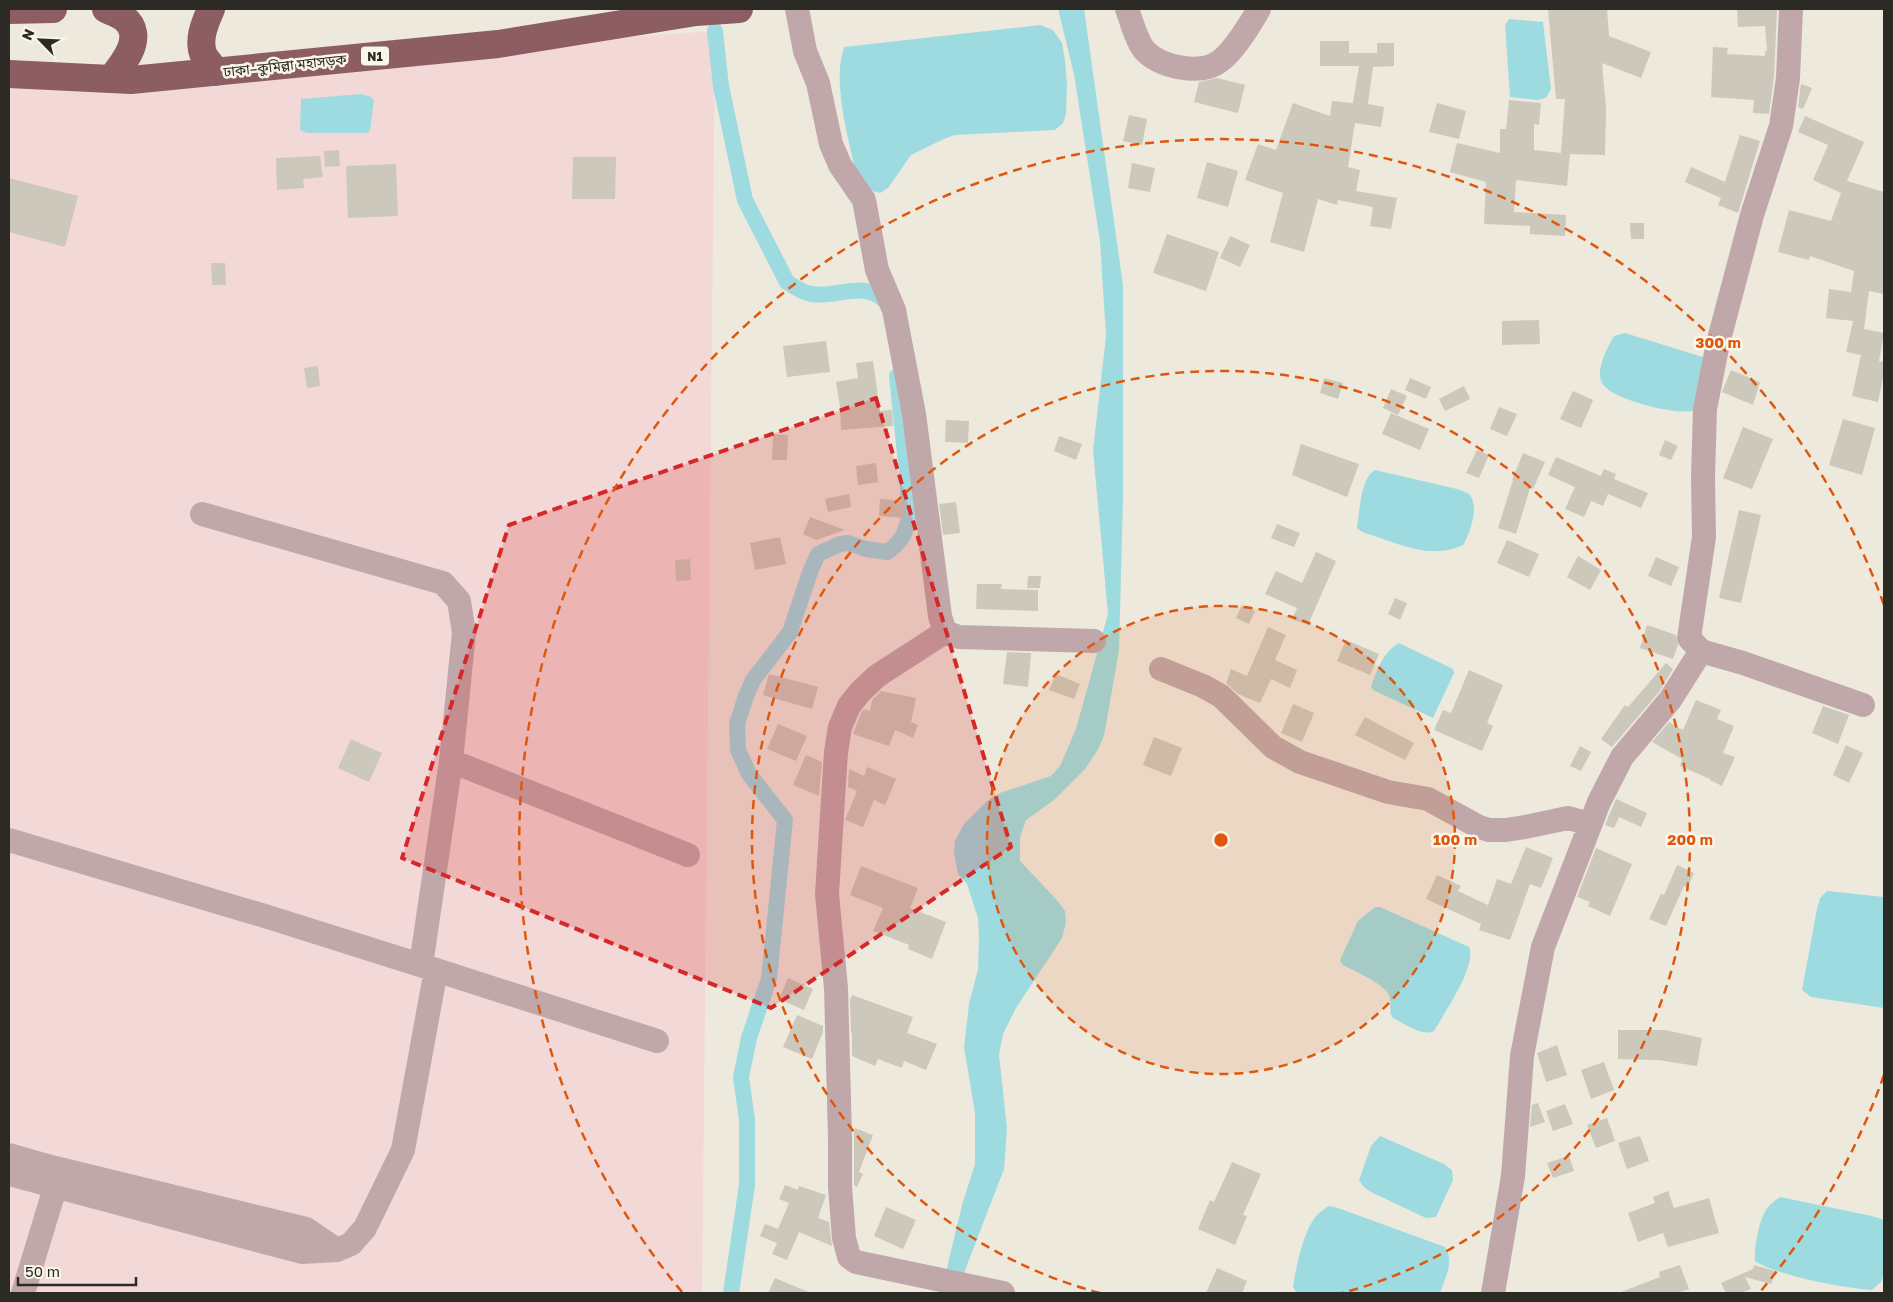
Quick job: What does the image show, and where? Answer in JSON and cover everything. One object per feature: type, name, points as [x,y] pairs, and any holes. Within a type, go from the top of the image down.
[{"type":"highway","points":[[9,10],[53,9]]},
{"type":"highway","points":[[106,9],[123,18],[132,28],[134,42],[111,80]]},
{"type":"highway","points":[[211,9],[204,26],[201,42],[204,56],[216,72]]},
{"type":"highway","name":"ঢাকা–কুমিল্লা মহাসড়ক","points":[[9,74],[131,80],[498,44],[696,12],[739,9]]},
{"type":"street","points":[[797,9],[805,51],[818,83],[832,144],[840,165],[864,200],[877,270],[894,310],[914,414],[940,616],[945,632]]},
{"type":"street","points":[[1127,9],[1144,50],[1164,64],[1186,69],[1206,67],[1220,62],[1248,28],[1260,9]]},
{"type":"street","points":[[1791,9],[1788,78],[1780,126],[1752,216],[1720,334],[1705,409],[1704,537],[1689,638],[1701,651],[1743,663],[1863,705]]},
{"type":"street","points":[[9,1174],[55,1188],[302,1252],[337,1250],[351,1244],[365,1228],[403,1150],[429,968],[451,761],[464,633],[459,601],[443,582],[202,514]]},
{"type":"street","points":[[945,632],[959,637],[1094,641]]},
{"type":"street","points":[[945,632],[877,676],[860,692],[849,706],[840,727],[836,752],[827,894],[836,988],[840,1187],[844,1238],[849,1257],[856,1262],[993,1291]]},
{"type":"street","points":[[1493,1293],[1514,1176],[1522,1056],[1543,947],[1599,802],[1622,757],[1670,700],[1701,651]]},
{"type":"street","points":[[1161,669],[1203,686],[1221,696],[1273,747],[1300,762],[1388,792],[1428,799],[1479,828],[1506,830],[1568,818],[1590,824]]},
{"type":"street","points":[[451,761],[688,855]]},
{"type":"street","points":[[9,840],[268,917],[657,1041]]},
{"type":"street","points":[[9,1155],[306,1229],[337,1250]]},
{"type":"street","points":[[23,1293],[55,1188]]},
{"type":"highlighted area","points":[[876,398],[1011,847],[771,1008],[402,858],[509,525]]},
{"type":"shaded area","points":[[715,31],[702,1293],[9,1293],[9,78]]},
{"type":"water","points":[[1058,9],[1084,9],[1123,285],[1123,499],[1119,650],[1104,736],[1097,751],[1085,769],[1054,800],[1026,820],[1020,837],[1020,861],[1065,911],[1066,923],[1062,938],[1016,1008],[1003,1034],[999,1054],[1007,1129],[1004,1169],[962,1278],[962,1293],[941,1293],[962,1205],[975,1164],[975,1113],[964,1047],[969,1004],[978,969],[978,918],[967,884],[958,874],[954,852],[955,841],[964,824],[987,801],[1000,793],[1051,776],[1060,766],[1076,729],[1108,614],[1093,450],[1106,336],[1100,241],[1074,74]]},
{"type":"water","points":[[1509,19],[1543,22],[1551,89],[1546,98],[1537,100],[1510,97],[1505,25]]},
{"type":"water","points":[[1040,25],[1053,30],[1062,43],[1067,84],[1066,114],[1063,123],[1055,130],[955,135],[911,155],[888,188],[880,193],[859,187],[841,98],[841,63],[844,47]]},
{"type":"water","points":[[361,94],[374,100],[370,131],[366,133],[307,133],[300,130],[301,99]]},
{"type":"water","points":[[1625,333],[1706,358],[1696,410],[1688,412],[1661,409],[1617,395],[1607,389],[1600,378],[1601,365],[1614,336]]},
{"type":"water","points":[[1375,470],[1457,489],[1469,494],[1474,505],[1474,512],[1471,527],[1463,545],[1451,549],[1425,551],[1400,545],[1362,532],[1357,528],[1364,488],[1370,474]]},
{"type":"water","points":[[1399,643],[1453,669],[1454,673],[1433,718],[1373,690],[1371,687],[1385,656]]},
{"type":"water","points":[[1827,891],[1884,897],[1884,1008],[1811,997],[1802,990],[1817,909],[1820,898]]},
{"type":"water","points":[[1375,907],[1380,907],[1469,947],[1468,965],[1459,989],[1434,1031],[1419,1031],[1393,1018],[1389,995],[1382,986],[1342,964],[1340,960],[1358,921]]},
{"type":"water","points":[[1380,1136],[1444,1164],[1452,1170],[1453,1180],[1436,1217],[1426,1218],[1371,1192],[1359,1180],[1371,1146]]},
{"type":"water","points":[[1780,1197],[1884,1220],[1884,1263],[1881,1282],[1872,1290],[1845,1287],[1779,1272],[1755,1261],[1756,1241],[1762,1218],[1769,1206]]},
{"type":"water","points":[[1329,1206],[1445,1247],[1448,1253],[1449,1264],[1440,1293],[1297,1293],[1293,1287],[1298,1260],[1307,1231],[1316,1216]]},
{"type":"building","points":[[1548,9],[1607,9],[1609,36],[1651,52],[1641,78],[1602,63],[1606,109],[1605,155],[1570,154],[1567,186],[1516,180],[1514,212],[1566,215],[1565,236],[1530,234],[1530,226],[1484,224],[1486,182],[1450,172],[1457,143],[1500,153],[1500,129],[1506,129],[1509,100],[1541,103],[1539,125],[1534,124],[1534,150],[1561,153],[1565,99],[1556,99]]},
{"type":"building","points":[[1737,9],[1777,9],[1774,77],[1769,114],[1753,113],[1754,100],[1711,97],[1713,47],[1728,48],[1727,54],[1765,56],[1765,51],[1767,51],[1765,26],[1738,27]]},
{"type":"building","points":[[1320,41],[1349,41],[1349,53],[1377,53],[1377,43],[1394,43],[1394,66],[1373,67],[1368,104],[1384,107],[1381,127],[1355,123],[1348,167],[1360,170],[1356,191],[1397,198],[1391,229],[1370,226],[1373,207],[1338,200],[1337,205],[1318,199],[1304,252],[1270,242],[1283,193],[1245,180],[1258,144],[1276,150],[1293,103],[1330,116],[1332,101],[1353,103],[1359,66],[1320,66]]},
{"type":"building","points":[[1217,78],[1245,85],[1238,113],[1194,102],[1199,82]]},
{"type":"building","points":[[1801,84],[1812,88],[1803,109],[1798,107]]},
{"type":"building","points":[[1437,103],[1466,111],[1459,139],[1429,132]]},
{"type":"building","points":[[1129,115],[1147,119],[1142,145],[1123,141]]},
{"type":"building","points":[[1805,116],[1864,142],[1847,181],[1884,192],[1884,294],[1869,291],[1864,329],[1884,333],[1879,361],[1884,362],[1884,373],[1878,402],[1852,396],[1861,355],[1846,352],[1853,321],[1826,318],[1829,289],[1851,292],[1854,271],[1810,256],[1809,260],[1778,252],[1789,210],[1831,221],[1841,193],[1813,180],[1828,145],[1798,132]]},
{"type":"building","points":[[1740,135],[1760,141],[1738,213],[1718,205],[1721,198],[1685,182],[1691,167],[1725,182]]},
{"type":"building","points":[[339,150],[340,166],[325,167],[324,151]]},
{"type":"building","points":[[320,156],[323,177],[303,179],[304,188],[277,190],[276,158]]},
{"type":"building","points":[[573,157],[616,157],[615,199],[572,199]]},
{"type":"building","points":[[1207,162],[1238,171],[1228,207],[1197,198]]},
{"type":"building","points":[[1132,163],[1155,168],[1150,192],[1128,188]]},
{"type":"building","points":[[396,164],[398,216],[348,218],[346,166]]},
{"type":"building","points":[[9,178],[78,196],[65,247],[9,232]]},
{"type":"building","points":[[1630,223],[1644,223],[1644,239],[1631,239]]},
{"type":"building","points":[[1167,234],[1219,252],[1206,291],[1153,273]]},
{"type":"building","points":[[1230,236],[1250,245],[1240,267],[1220,258]]},
{"type":"building","points":[[211,263],[225,263],[226,285],[212,285]]},
{"type":"building","points":[[1539,320],[1540,344],[1502,345],[1502,321]]},
{"type":"building","points":[[826,341],[830,372],[787,377],[783,346]]},
{"type":"building","points":[[873,361],[880,411],[892,410],[893,426],[841,430],[836,382],[858,378],[856,363]]},
{"type":"building","points":[[318,366],[320,386],[307,388],[304,368]]},
{"type":"building","points":[[1731,370],[1760,382],[1753,405],[1722,392]]},
{"type":"building","points":[[1324,378],[1343,383],[1338,399],[1320,393]]},
{"type":"building","points":[[1410,378],[1431,387],[1426,399],[1405,390]]},
{"type":"building","points":[[1464,386],[1470,399],[1445,411],[1439,399]]},
{"type":"building","points":[[1391,389],[1407,396],[1398,415],[1383,408]]},
{"type":"building","points":[[1573,391],[1593,400],[1581,428],[1560,419]]},
{"type":"building","points":[[1499,407],[1517,414],[1507,436],[1490,429]]},
{"type":"building","points":[[1391,413],[1429,429],[1420,450],[1382,434]]},
{"type":"building","points":[[1843,419],[1875,428],[1862,475],[1829,465]]},
{"type":"building","points":[[946,420],[969,421],[968,443],[945,442]]},
{"type":"building","points":[[1743,427],[1773,439],[1752,489],[1723,478]]},
{"type":"building","points":[[773,434],[788,435],[787,460],[772,460]]},
{"type":"building","points":[[1059,436],[1082,444],[1076,460],[1054,451]]},
{"type":"building","points":[[1665,440],[1678,446],[1671,460],[1659,455]]},
{"type":"building","points":[[1301,444],[1359,464],[1347,497],[1292,475]]},
{"type":"building","points":[[1477,450],[1489,455],[1479,478],[1466,473]]},
{"type":"building","points":[[1523,453],[1545,462],[1533,489],[1530,488],[1516,534],[1498,528],[1512,480]]},
{"type":"building","points":[[1556,457],[1601,476],[1604,469],[1616,474],[1614,479],[1648,493],[1641,508],[1608,494],[1603,506],[1591,501],[1584,517],[1565,509],[1575,487],[1548,475]]},
{"type":"building","points":[[876,463],[878,482],[858,485],[856,466]]},
{"type":"building","points":[[849,494],[851,507],[828,512],[825,499]]},
{"type":"building","points":[[880,499],[905,501],[903,518],[879,516]]},
{"type":"building","points":[[956,502],[960,533],[943,535],[939,504]]},
{"type":"building","points":[[1739,510],[1761,515],[1741,603],[1719,598]]},
{"type":"building","points":[[810,517],[845,530],[816,540],[803,534]]},
{"type":"building","points":[[1277,524],[1300,533],[1294,547],[1271,538]]},
{"type":"building","points":[[780,537],[786,564],[755,570],[750,543]]},
{"type":"building","points":[[1507,540],[1539,554],[1529,577],[1497,563]]},
{"type":"building","points":[[1316,552],[1336,561],[1308,625],[1292,619],[1297,608],[1265,594],[1276,571],[1302,583]]},
{"type":"building","points":[[1578,556],[1601,570],[1590,590],[1567,577]]},
{"type":"building","points":[[1656,557],[1679,567],[1671,586],[1648,576]]},
{"type":"building","points":[[690,559],[691,580],[676,581],[675,560]]},
{"type":"building","points":[[1028,576],[1041,576],[1040,588],[1027,588]]},
{"type":"building","points":[[977,584],[1002,584],[1001,589],[1038,590],[1038,611],[976,609]]},
{"type":"building","points":[[1395,598],[1407,603],[1400,620],[1388,614]]},
{"type":"building","points":[[1242,605],[1255,611],[1249,624],[1236,618]]},
{"type":"building","points":[[1647,625],[1676,635],[1678,645],[1673,659],[1640,648]]},
{"type":"building","points":[[1268,627],[1286,635],[1275,660],[1297,670],[1290,688],[1271,679],[1260,703],[1238,694],[1226,683],[1231,669],[1247,676]]},
{"type":"building","points":[[1346,640],[1379,654],[1370,675],[1337,661]]},
{"type":"building","points":[[1007,652],[1031,653],[1028,687],[1003,684]]},
{"type":"building","points":[[1666,663],[1673,669],[1659,692],[1612,747],[1601,739],[1625,705],[1628,707]]},
{"type":"building","points":[[1469,670],[1503,685],[1487,723],[1493,726],[1482,751],[1434,730],[1443,710],[1451,713]]},
{"type":"building","points":[[769,674],[818,687],[812,709],[763,695]]},
{"type":"building","points":[[1056,674],[1080,684],[1074,699],[1049,690]]},
{"type":"building","points":[[881,691],[916,698],[911,722],[918,725],[913,738],[895,730],[889,746],[853,734],[861,713],[864,709],[870,711],[872,700]]},
{"type":"building","points":[[1696,700],[1721,710],[1717,719],[1734,726],[1723,753],[1735,757],[1722,786],[1680,766],[1682,759],[1652,742],[1669,722],[1683,730]]},
{"type":"building","points":[[1293,704],[1314,713],[1302,742],[1281,733]]},
{"type":"building","points":[[1823,706],[1849,715],[1838,744],[1812,733]]},
{"type":"building","points":[[1365,717],[1414,743],[1405,760],[1355,735]]},
{"type":"building","points":[[778,724],[807,736],[796,761],[767,749]]},
{"type":"building","points":[[1154,737],[1182,748],[1171,776],[1143,765]]},
{"type":"building","points":[[351,739],[382,753],[369,782],[338,768]]},
{"type":"building","points":[[1846,745],[1863,753],[1849,783],[1833,775]]},
{"type":"building","points":[[1580,746],[1591,752],[1581,771],[1570,766]]},
{"type":"building","points":[[806,755],[822,762],[819,796],[793,785]]},
{"type":"building","points":[[867,767],[896,779],[885,805],[874,800],[863,827],[845,820],[857,791],[848,787],[849,769],[864,776]]},
{"type":"building","points":[[1616,799],[1647,813],[1641,827],[1619,817],[1614,828],[1605,825]]},
{"type":"building","points":[[1526,847],[1553,858],[1541,888],[1530,884],[1510,940],[1479,930],[1481,924],[1426,899],[1437,875],[1461,886],[1458,891],[1488,905],[1497,879],[1511,884]]},
{"type":"building","points":[[1596,848],[1632,864],[1610,916],[1588,906],[1590,902],[1577,897]]},
{"type":"building","points":[[1677,865],[1694,873],[1687,888],[1684,886],[1666,926],[1649,919],[1661,894],[1664,895]]},
{"type":"building","points":[[861,866],[918,888],[910,908],[946,922],[932,959],[908,949],[909,945],[873,931],[883,908],[850,895]]},
{"type":"building","points":[[788,978],[813,989],[804,1010],[779,999]]},
{"type":"building","points":[[852,995],[913,1017],[907,1033],[937,1044],[926,1070],[904,1061],[902,1068],[878,1059],[875,1066],[852,1056],[850,1000]]},
{"type":"building","points":[[797,1015],[823,1026],[823,1032],[812,1059],[783,1047]]},
{"type":"building","points":[[1618,1030],[1665,1030],[1702,1038],[1697,1066],[1658,1060],[1618,1059]]},
{"type":"building","points":[[1557,1045],[1567,1075],[1546,1082],[1537,1053]]},
{"type":"building","points":[[1604,1062],[1614,1090],[1591,1099],[1581,1070]]},
{"type":"building","points":[[1538,1103],[1545,1122],[1530,1127],[1532,1105]]},
{"type":"building","points":[[1565,1104],[1573,1124],[1553,1131],[1546,1111]]},
{"type":"building","points":[[1607,1118],[1615,1141],[1596,1148],[1587,1125]]},
{"type":"building","points":[[855,1128],[873,1135],[859,1172],[863,1174],[857,1187],[854,1185]]},
{"type":"building","points":[[1640,1136],[1649,1161],[1627,1169],[1618,1143]]},
{"type":"building","points":[[1569,1156],[1574,1171],[1553,1178],[1547,1163]]},
{"type":"building","points":[[1232,1162],[1261,1174],[1243,1215],[1247,1216],[1235,1245],[1198,1229],[1210,1200],[1214,1202]]},
{"type":"building","points":[[785,1185],[798,1190],[799,1186],[826,1195],[818,1218],[829,1222],[832,1246],[799,1232],[787,1260],[772,1254],[777,1243],[760,1236],[765,1224],[778,1229],[789,1203],[779,1199]]},
{"type":"building","points":[[1668,1191],[1674,1208],[1709,1198],[1719,1233],[1668,1247],[1663,1233],[1638,1242],[1628,1213],[1655,1203],[1653,1197]]},
{"type":"building","points":[[886,1207],[916,1220],[903,1249],[874,1236]]},
{"type":"building","points":[[1680,1265],[1689,1289],[1677,1293],[1621,1293],[1660,1277],[1659,1272]]},
{"type":"building","points":[[1754,1265],[1775,1271],[1771,1284],[1745,1277],[1751,1289],[1741,1293],[1726,1293],[1721,1283],[1753,1269]]},
{"type":"building","points":[[1217,1268],[1247,1281],[1242,1293],[1206,1293]]},
{"type":"building","points":[[775,1278],[811,1293],[768,1293]]},
{"type":"waterway","points":[[715,31],[721,86],[745,200],[787,282],[801,291],[811,294],[820,295],[855,291],[871,292],[879,296],[890,307]]},
{"type":"waterway","points":[[731,1293],[747,1185],[747,1120],[741,1077],[749,1038],[769,979],[785,820],[749,774],[738,750],[737,724],[753,680],[790,632],[818,554],[840,544],[848,543],[866,549],[887,552],[903,536],[909,519],[908,483],[897,376]]}]
